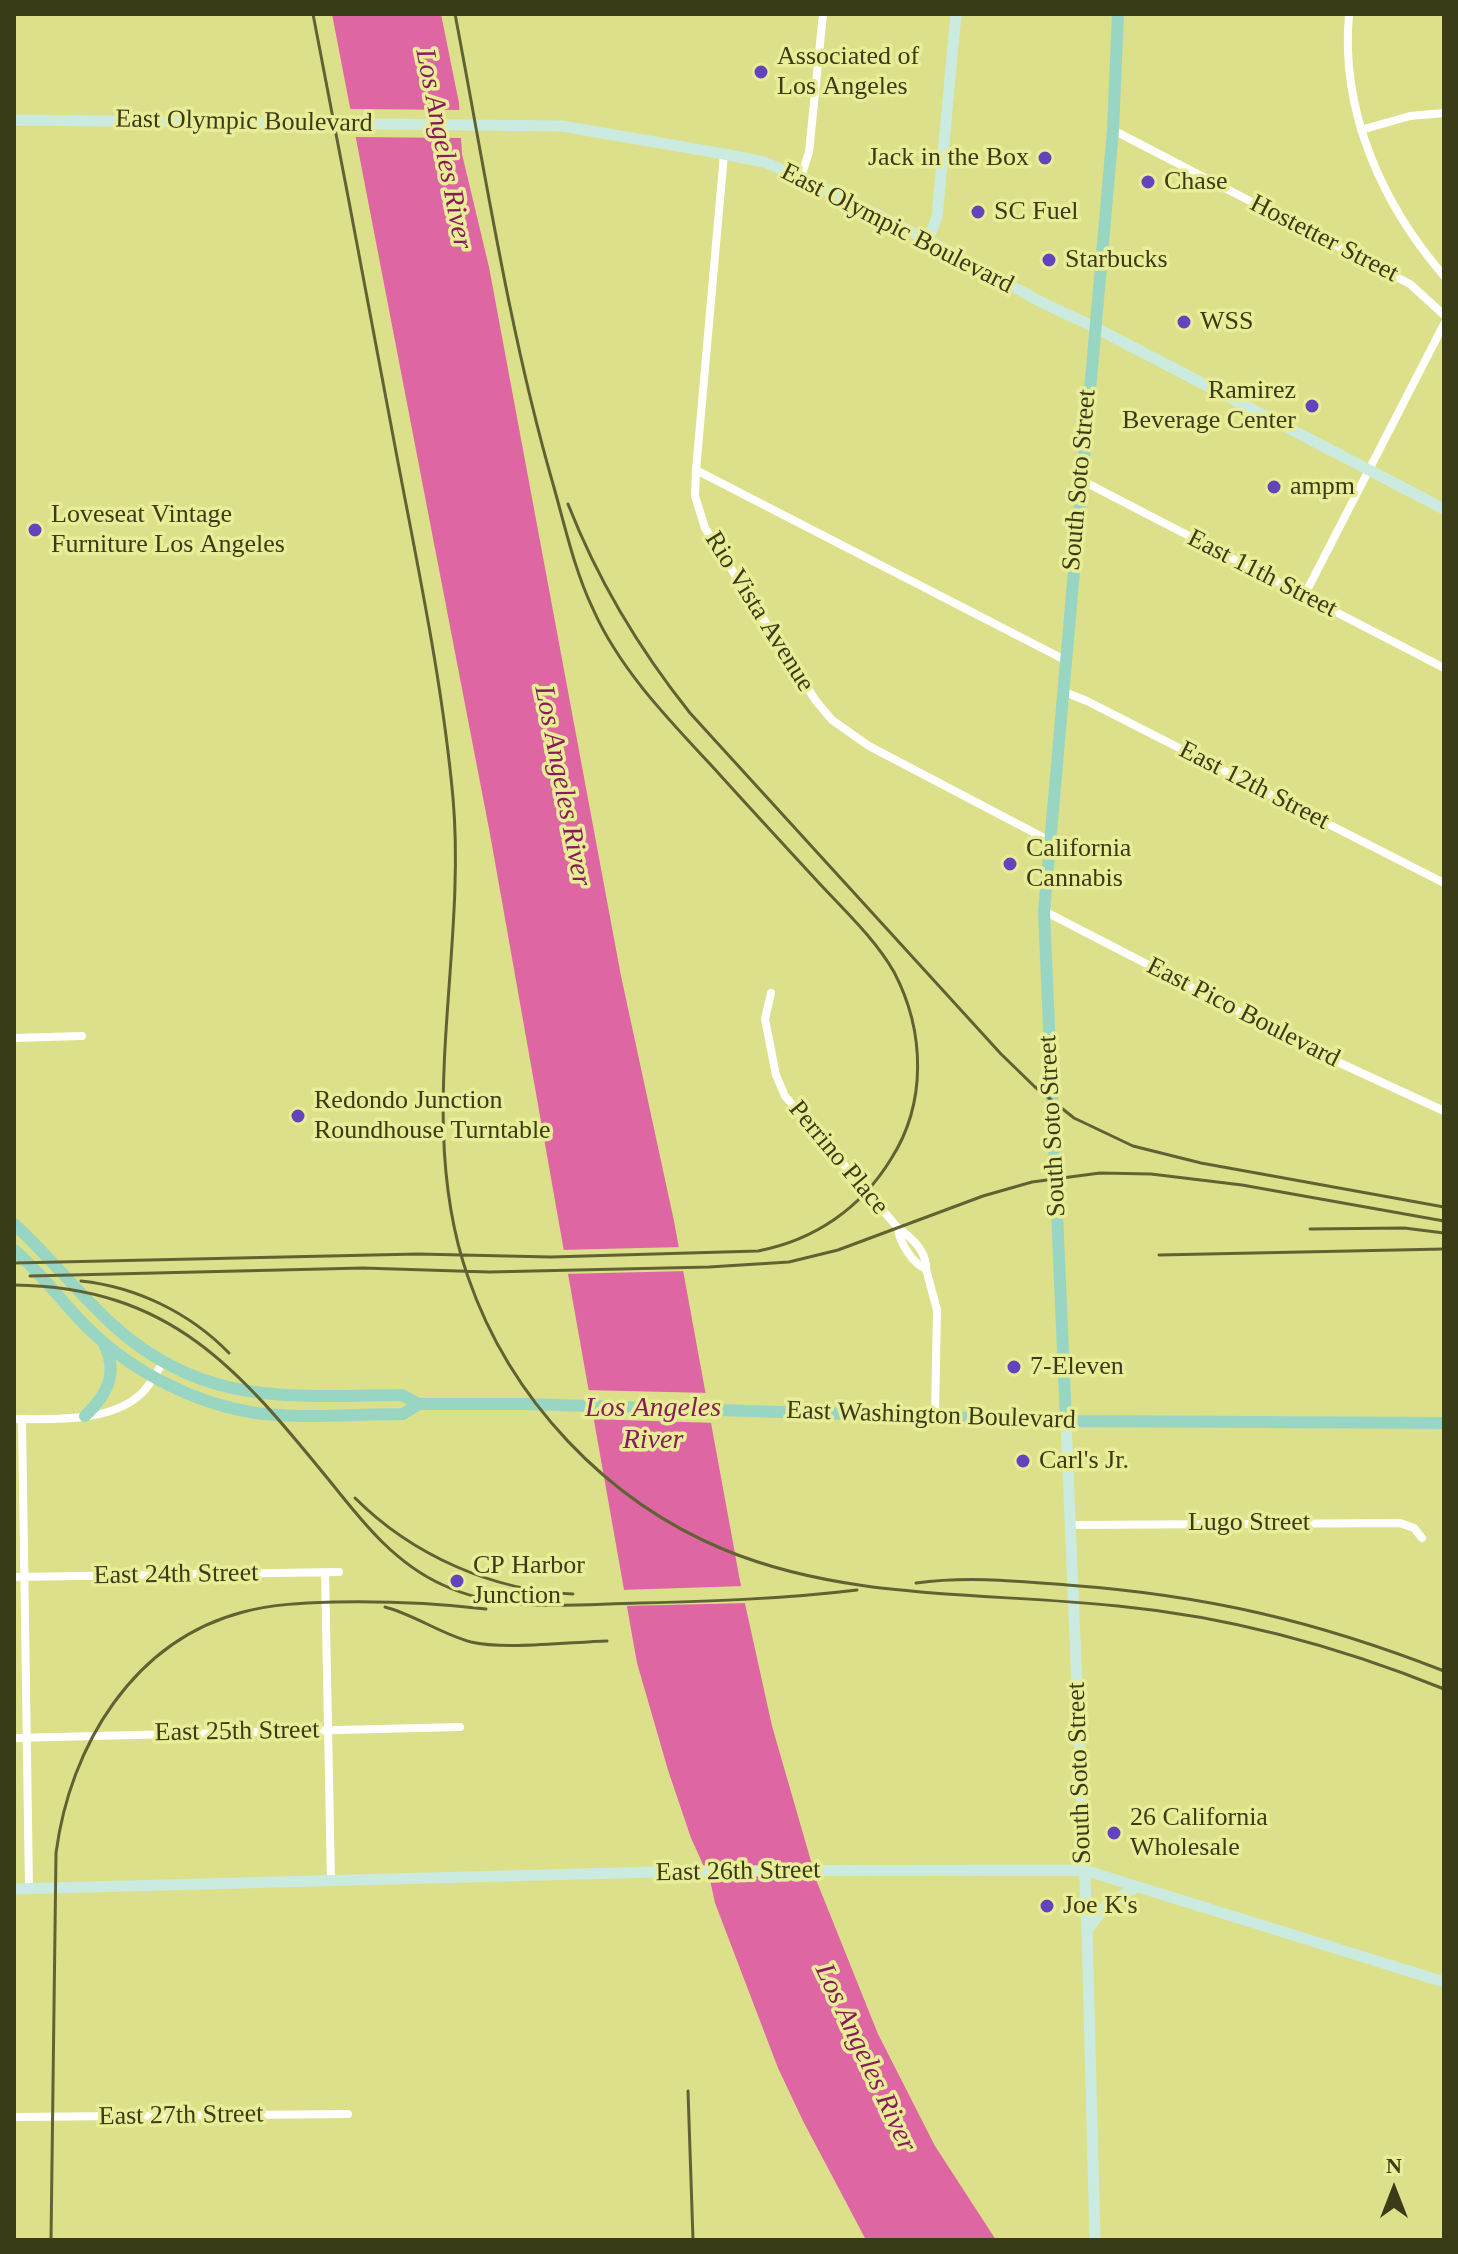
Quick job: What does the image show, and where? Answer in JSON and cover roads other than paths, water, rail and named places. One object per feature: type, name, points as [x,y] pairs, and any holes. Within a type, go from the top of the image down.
[{"type":"main road","points":[[928,240],[937,217],[956,14]]},
{"type":"main road","name":"South Soto Street","points":[[1095,2240],[1087,1930],[1044,911],[1113,130],[1118,14]]},
{"type":"main road","name":"East Olympic Boulevard","points":[[14,120],[562,126],[764,162],[928,240],[1043,303],[1444,509]]},
{"type":"main road","name":"East Washington Boulevard","points":[[14,1224],[115,1327],[163,1362],[206,1380],[262,1395],[402,1395],[419,1404],[568,1405],[1066,1421],[1444,1423]]},
{"type":"main road","name":"East Washington Boulevard","points":[[14,1250],[102,1341],[154,1377],[213,1402],[269,1414],[403,1414],[419,1404]]},
{"type":"main road","points":[[85,1416],[104,1395],[110,1379],[110,1361],[102,1341]]},
{"type":"main road","name":"East 26th Street","points":[[14,1889],[694,1871],[1084,1870],[1444,1982]]},
{"type":"main road","points":[[1087,1930],[1109,1902],[1137,1887]]},
{"type":"street","points":[[801,177],[809,152],[823,14]]},
{"type":"street","points":[[1349,14],[1348,68],[1361,130],[1378,174],[1418,246],[1444,276]]},
{"type":"street","points":[[1361,130],[1410,116],[1444,113]]},
{"type":"street","name":"Hostetter Street","points":[[1113,130],[1410,284],[1444,315]]},
{"type":"street","name":"Rio Vista Avenue","points":[[724,154],[696,470],[695,496],[705,528],[816,701],[832,720],[869,746],[1050,841]]},
{"type":"street","points":[[1304,596],[1444,324]]},
{"type":"street","points":[[696,470],[1065,660]]},
{"type":"street","name":"East 11th Street","points":[[1081,480],[1444,668]]},
{"type":"street","name":"East 12th Street","points":[[1062,691],[1444,883]]},
{"type":"street","name":"East Pico Boulevard","points":[[1044,911],[1329,1058],[1444,1111]]},
{"type":"street","name":"Perrino Place","points":[[771,993],[765,1019],[776,1075],[785,1096],[898,1228],[899,1239],[919,1267],[926,1269],[937,1310],[935,1417]]},
{"type":"street","points":[[14,1038],[82,1036]]},
{"type":"street","points":[[29,1889],[18,1419],[85,1416],[116,1409],[136,1398],[163,1362]]},
{"type":"street","name":"Lugo Street","points":[[1070,1525],[1400,1523],[1414,1528],[1422,1538]]},
{"type":"street","points":[[325,1572],[331,1882]]},
{"type":"street","name":"East 24th Street","points":[[14,1577],[339,1572]]},
{"type":"street","name":"East 25th Street","points":[[14,1738],[460,1727]]},
{"type":"street","name":"East 27th Street","points":[[14,2117],[348,2114]]},
{"type":"water","name":"Los Angeles River","points":[[332,14],[441,14],[459,103],[462,154],[489,267],[621,976],[674,1221],[740,1581],[772,1726],[817,1882],[878,2034],[935,2146],[996,2240],[866,2240],[778,2068],[668,1770],[637,1663],[490,834]]},
{"type":"railway","points":[[313,14],[428,619],[448,753],[455,858],[443,1099],[445,1159],[452,1219],[468,1277],[486,1322],[536,1404],[602,1474],[641,1504],[725,1550],[772,1566],[869,1586],[1118,1606],[1202,1618],[1324,1647],[1444,1689]]},
{"type":"railway","points":[[14,1263],[418,1254],[551,1257],[758,1251],[799,1239],[851,1207],[879,1177],[903,1137],[916,1091],[918,1067],[912,1018],[894,972],[859,926],[645,692],[616,652],[586,594],[523,368],[455,14]]},
{"type":"railway","points":[[568,504],[621,613],[690,713],[1001,1054],[1035,1087],[1074,1118],[1133,1146],[1201,1163],[1444,1207]]},
{"type":"railway","points":[[30,1276],[363,1268],[489,1272],[789,1262],[838,1250],[983,1196],[1032,1182],[1100,1173],[1151,1174],[1242,1185],[1444,1221]]},
{"type":"railway","points":[[1310,1229],[1404,1228],[1444,1233]]},
{"type":"railway","points":[[1159,1255],[1444,1249]]},
{"type":"railway","points":[[81,1281],[122,1289],[161,1304],[197,1326],[229,1353]]},
{"type":"railway","points":[[14,1285],[70,1289],[118,1301],[160,1319],[198,1343],[233,1372],[266,1406],[382,1542],[426,1576],[467,1594],[515,1604],[565,1605],[748,1599],[857,1590]]},
{"type":"railway","points":[[355,1498],[402,1537],[455,1566],[513,1586],[573,1594]]},
{"type":"railway","points":[[916,1583],[973,1580],[1029,1582],[1213,1603],[1305,1624],[1444,1671]]},
{"type":"railway","points":[[51,2240],[56,1853],[76,1774],[92,1737],[114,1703],[139,1673],[169,1647],[204,1626],[243,1612],[299,1603],[334,1602],[410,1603],[486,1609]]},
{"type":"railway","points":[[385,1607],[471,1642],[519,1645],[607,1641]]},
{"type":"railway","points":[[688,2091],[693,2240]]},
{"type":"place","name":"Associated of Los Angeles","points":[[761,72]]},
{"type":"place","name":"Jack in the Box","points":[[1045,158]]},
{"type":"place","name":"Chase","points":[[1148,182]]},
{"type":"place","name":"SC Fuel","points":[[978,212]]},
{"type":"place","name":"Starbucks","points":[[1049,260]]},
{"type":"place","name":"WSS","points":[[1184,322]]},
{"type":"place","name":"Ramirez Beverage Center","points":[[1312,406]]},
{"type":"place","name":"ampm","points":[[1274,487]]},
{"type":"place","name":"Loveseat Vintage Furniture Los Angeles","points":[[35,530]]},
{"type":"place","name":"California Cannabis","points":[[1010,864]]},
{"type":"place","name":"Redondo Junction Roundhouse Turntable","points":[[298,1116]]},
{"type":"place","name":"7-Eleven","points":[[1014,1367]]},
{"type":"place","name":"Carl's Jr.","points":[[1023,1461]]},
{"type":"place","name":"CP Harbor Junction","points":[[457,1581]]},
{"type":"place","name":"26 California Wholesale","points":[[1114,1833]]},
{"type":"place","name":"Joe K's","points":[[1047,1906]]}]
